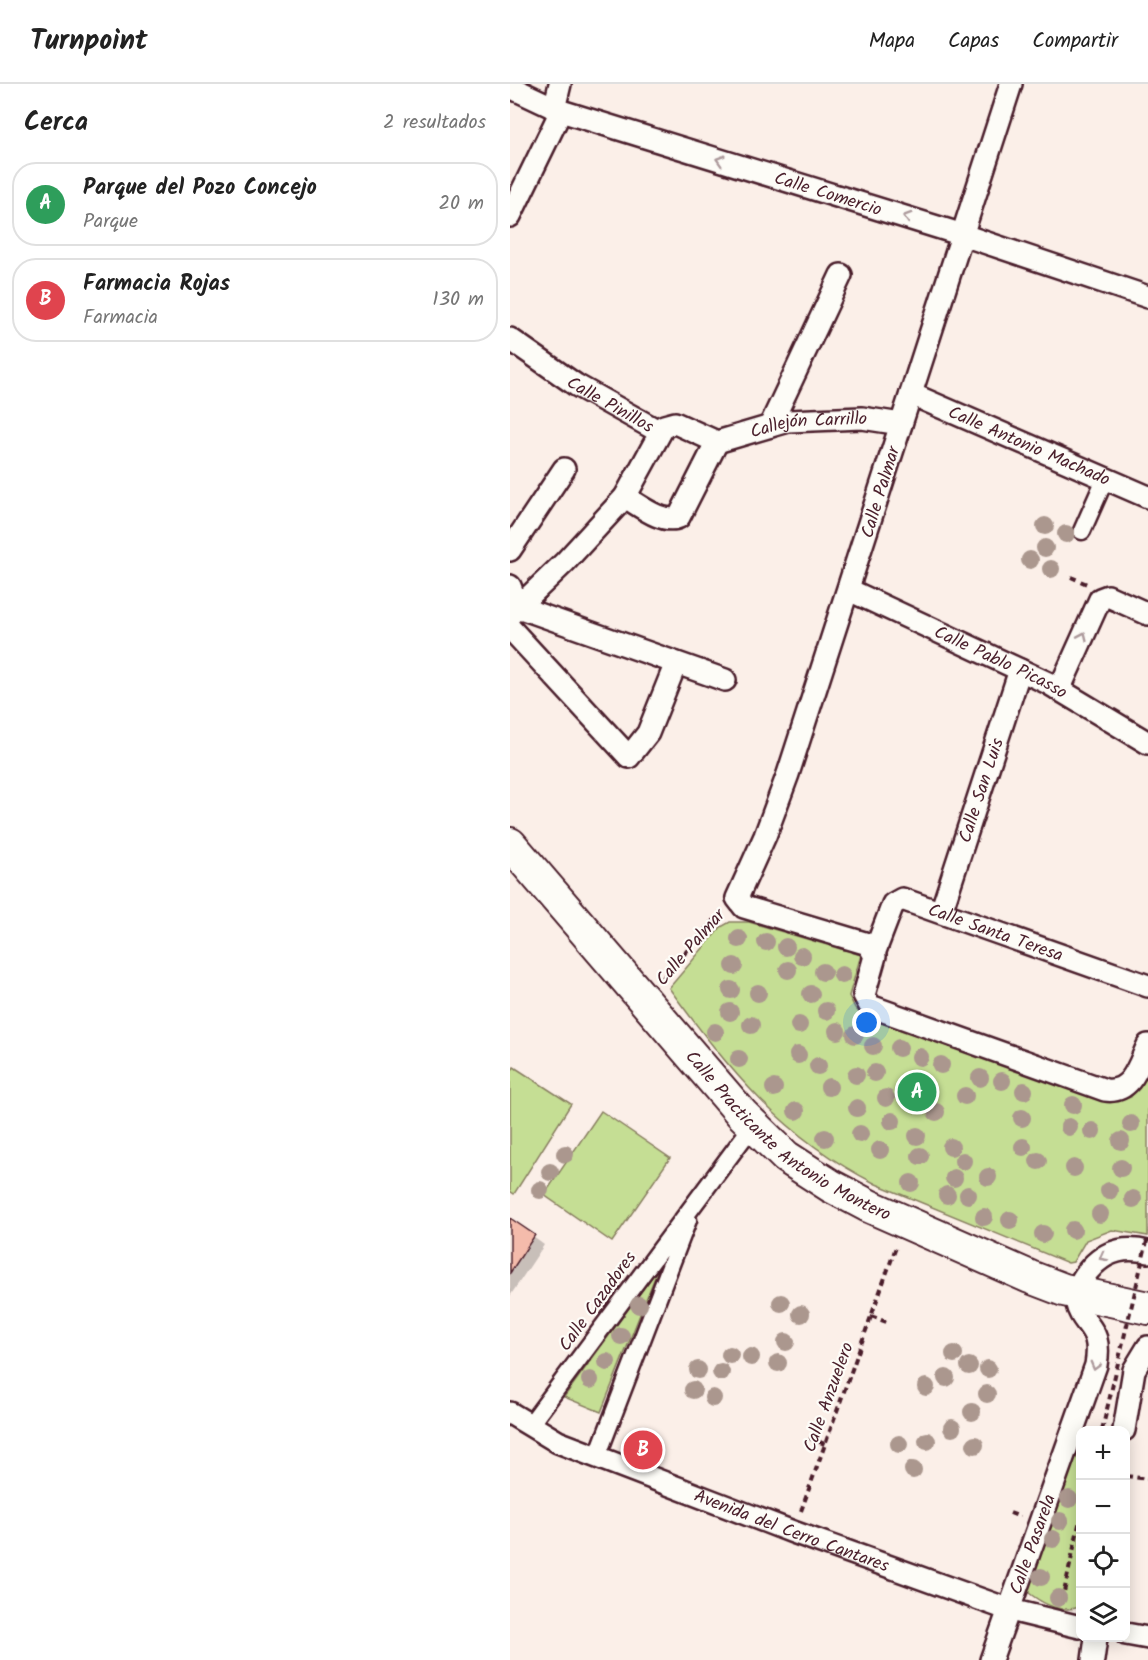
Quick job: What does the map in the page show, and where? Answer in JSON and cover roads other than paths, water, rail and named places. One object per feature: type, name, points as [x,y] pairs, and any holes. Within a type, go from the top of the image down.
[{"type":"main road","name":"Calle Practicante Antonio Montero","points":[[510,844],[753,1125],[786,1157],[831,1186],[900,1221],[1016,1271],[1076,1293],[1148,1308]]},
{"type":"street","points":[[510,216],[558,110],[560,84]]},
{"type":"street","name":"Calle Palmar","points":[[875,951],[864,942],[748,908],[737,898],[782,793],[1011,84]]},
{"type":"street","name":"Calle Comercio","points":[[510,87],[558,110],[963,235],[1148,297]]},
{"type":"street","points":[[770,426],[842,275]]},
{"type":"street","name":"Calle Pinillos","points":[[510,339],[576,385],[660,432],[670,422],[717,442]]},
{"type":"street","name":"Calle Antonio Machado","points":[[911,394],[1148,497]]},
{"type":"street","name":"Callejón Carrillo","points":[[717,442],[788,421],[852,418],[901,424]]},
{"type":"street","points":[[514,611],[565,562],[625,498],[660,432]]},
{"type":"street","points":[[625,498],[662,518],[674,520],[679,517],[717,442]]},
{"type":"street","points":[[510,550],[564,469]]},
{"type":"street","points":[[1082,531],[1105,479]]},
{"type":"street","points":[[510,586],[514,611]]},
{"type":"street","name":"Calle Pablo Picasso","points":[[849,590],[1059,690],[1148,745]]},
{"type":"street","points":[[1059,690],[1100,599],[1108,596],[1148,614]]},
{"type":"street","points":[[514,611],[725,680]]},
{"type":"street","points":[[510,628],[629,757],[648,733],[676,663]]},
{"type":"street","name":"Calle San Luis","points":[[941,912],[1020,670]]},
{"type":"street","name":"Calle Santa Teresa","points":[[875,951],[896,901],[907,900],[1148,986]]},
{"type":"street","points":[[875,951],[864,995],[870,1006],[1105,1090],[1118,1090],[1131,1080],[1148,1045]]},
{"type":"street","name":"Calle Cazadores","points":[[515,1418],[696,1199],[753,1125]]},
{"type":"street","name":"Calle Cazadores","points":[[597,1457],[696,1199]]},
{"type":"street","points":[[1076,1293],[1095,1261],[1108,1253],[1125,1250],[1148,1252]]},
{"type":"street","points":[[1016,1271],[1038,1292],[1090,1324]]},
{"type":"street","name":"Calle Pasarela","points":[[991,1660],[1096,1365],[1097,1339],[1078,1305],[1076,1293]]},
{"type":"street","points":[[1125,1426],[1130,1386],[1144,1352]]},
{"type":"street","name":"Avenida del Cerro Cantares","points":[[515,1418],[558,1442],[793,1532],[1010,1610],[1076,1626]]},
{"type":"street","points":[[1130,1635],[1148,1638]]},
{"type":"street","points":[[1093,1660],[1095,1642]]},
{"type":"place","name":"Parque del Pozo Concejo","points":[[917,1092]]},
{"type":"place","name":"Farmacia Rojas","points":[[643,1450]]}]
